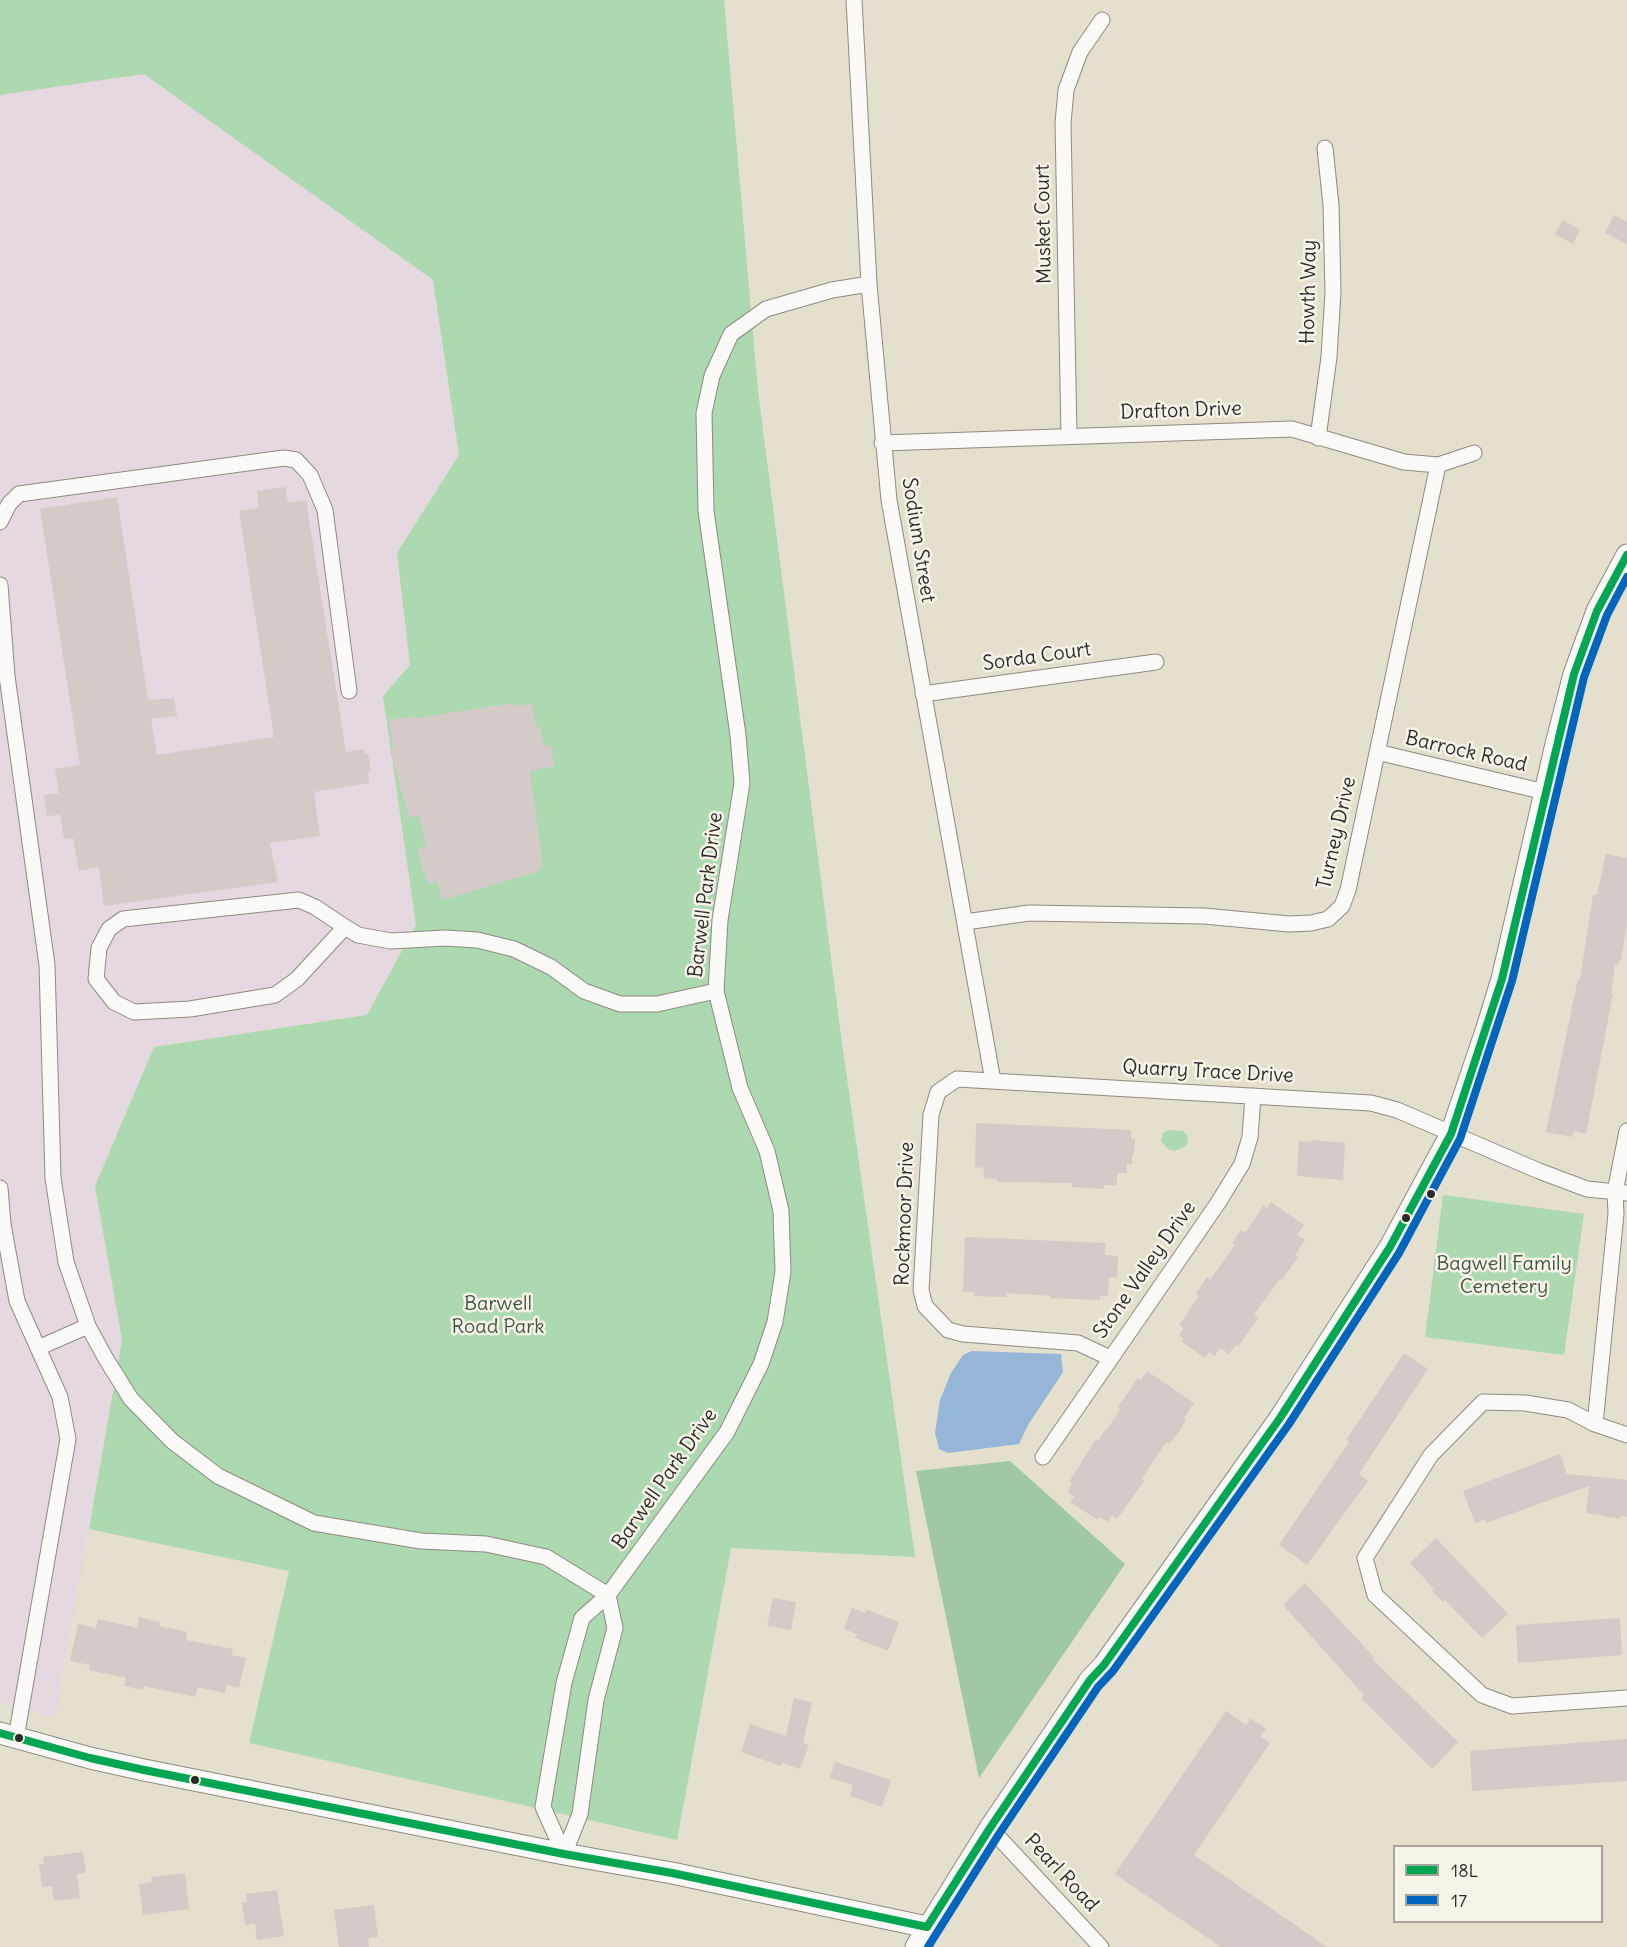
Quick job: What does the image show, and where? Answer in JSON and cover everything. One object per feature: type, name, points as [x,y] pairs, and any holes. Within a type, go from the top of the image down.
[{"type":"main road","points":[[916,1947],[990,1828],[1090,1680],[1104,1665],[1280,1418],[1390,1247],[1451,1134],[1502,979],[1575,674],[1597,611],[1627,555]]},
{"type":"main road","points":[[8,1735],[90,1758],[168,1775],[564,1854],[672,1873],[927,1927]]},
{"type":"street","name":"Sodium Street","points":[[854,0],[869,284],[889,500],[993,1081]]},
{"type":"street","name":"Musket Court","points":[[1070,436],[1063,123],[1066,90],[1080,52],[1102,20]]},
{"type":"street","name":"Howth Way","points":[[1318,438],[1329,357],[1333,292],[1331,205],[1325,148]]},
{"type":"street","name":"Barwell Park Drive","points":[[564,1854],[543,1807],[564,1683],[582,1618],[608,1595],[726,1432],[761,1364],[775,1322],[783,1272],[781,1211],[767,1150],[740,1088],[716,991],[720,920],[742,783],[738,735],[706,512],[704,413],[712,376],[731,334],[766,309],[832,290],[869,284]]},
{"type":"street","name":"Drafton Drive","points":[[882,443],[1292,429],[1404,462],[1438,465],[1474,453]]},
{"type":"street","points":[[0,522],[9,504],[19,494],[284,459],[296,460],[310,475],[325,510],[350,692]]},
{"type":"street","name":"Turney Drive","points":[[965,922],[1029,913],[1204,916],[1289,924],[1311,923],[1328,919],[1342,906],[1348,890],[1438,465]]},
{"type":"street","points":[[0,585],[3,677],[47,965],[53,1178],[66,1262],[88,1326],[131,1399],[172,1441],[218,1476],[314,1523],[420,1541],[486,1544],[546,1557],[608,1595],[615,1628],[596,1701],[580,1814],[564,1854]]},
{"type":"street","name":"Sorda Court","points":[[923,694],[1156,662]]},
{"type":"street","name":"Barrock Road","points":[[1377,753],[1545,792]]},
{"type":"street","points":[[345,927],[297,979],[275,995],[190,1009],[135,1012],[114,1002],[96,979],[99,948],[109,929],[123,919],[299,900],[315,907],[358,935],[391,941],[445,938],[477,940],[514,949],[551,967],[584,992],[620,1005],[657,1004],[716,991]]},
{"type":"street","name":"Quarry Trace Drive","points":[[957,1079],[1371,1103],[1396,1110],[1587,1189],[1621,1192]]},
{"type":"street","name":"Rockmoor Drive","points":[[957,1079],[938,1092],[931,1115],[921,1290],[925,1306],[948,1330],[963,1334],[1078,1343],[1110,1358]]},
{"type":"street","name":"Stone Valley Drive","points":[[1043,1457],[1218,1203],[1242,1164],[1250,1137],[1252,1096]]},
{"type":"street","points":[[1595,1424],[1616,1214],[1621,1192],[1627,1131]]},
{"type":"street","points":[[0,1188],[3,1224],[17,1301],[60,1397],[68,1439],[44,1576],[8,1735]]},
{"type":"street","points":[[38,1348],[88,1326]]},
{"type":"street","points":[[1627,1435],[1595,1424],[1568,1410],[1525,1403],[1483,1402],[1431,1455],[1365,1558],[1375,1594],[1482,1695],[1512,1706],[1627,1698]]},
{"type":"street","name":"Pearl Road","points":[[990,1828],[1101,1947]]},
{"type":"shaded area","points":[[144,74],[433,280],[459,455],[397,553],[410,665],[383,696],[416,924],[367,1015],[154,1047],[95,1186],[122,1340],[55,1718],[0,1702],[0,95]]},
{"type":"green space","name":"Barwell Road Park","points":[[0,0],[724,0],[758,391],[841,1036],[915,1557],[731,1548],[677,1840],[249,1743],[289,1571],[89,1529],[122,1340],[95,1186],[154,1047],[367,1015],[416,925],[383,696],[410,665],[397,553],[459,455],[433,280],[144,74],[0,95]]},
{"type":"green space","points":[[1170,1130],[1183,1131],[1188,1136],[1187,1145],[1175,1151],[1169,1150],[1161,1141],[1163,1133]]},
{"type":"green space","name":"Bagwell Family Cemetery","points":[[1443,1195],[1584,1214],[1564,1355],[1425,1337]]},
{"type":"green space","points":[[1010,1461],[1125,1564],[979,1778],[916,1471]]},
{"type":"water","points":[[972,1351],[1061,1354],[1063,1372],[1028,1425],[1019,1444],[948,1453],[939,1449],[935,1433],[940,1400],[951,1373],[963,1355]]},
{"type":"building","points":[[1614,215],[1627,222],[1627,244],[1605,233]]},
{"type":"building","points":[[1563,220],[1580,230],[1573,244],[1555,234]]},
{"type":"building","points":[[285,487],[288,503],[306,500],[346,752],[364,749],[364,754],[368,753],[371,772],[368,773],[369,783],[314,792],[320,836],[270,843],[278,882],[104,906],[99,867],[79,871],[73,838],[64,839],[60,815],[47,816],[44,795],[59,793],[55,769],[80,765],[40,509],[117,497],[148,700],[174,698],[177,716],[151,719],[157,755],[274,737],[239,511],[259,508],[257,491]]},
{"type":"building","points":[[514,703],[515,706],[532,704],[536,727],[540,726],[544,746],[551,745],[554,766],[530,771],[543,867],[540,867],[540,871],[442,900],[437,881],[428,884],[417,849],[426,846],[419,815],[409,818],[390,750],[393,749],[389,720]]},
{"type":"building","points":[[1606,854],[1627,858],[1627,922],[1621,961],[1615,964],[1611,994],[1613,994],[1586,1134],[1573,1131],[1572,1137],[1546,1132],[1578,979],[1580,979],[1593,895],[1597,895]]},
{"type":"building","points":[[976,1123],[1131,1130],[1131,1139],[1135,1139],[1132,1164],[1127,1164],[1127,1173],[1117,1173],[1117,1185],[1104,1185],[1103,1189],[1072,1187],[1072,1183],[997,1182],[997,1179],[983,1178],[984,1168],[975,1167]]},
{"type":"building","points":[[1312,1140],[1345,1143],[1343,1180],[1297,1176],[1299,1141],[1312,1142]]},
{"type":"building","points":[[1271,1202],[1304,1225],[1297,1235],[1305,1240],[1295,1255],[1298,1257],[1254,1315],[1258,1318],[1238,1347],[1236,1345],[1229,1354],[1220,1348],[1215,1356],[1209,1352],[1205,1358],[1182,1342],[1184,1339],[1179,1335],[1184,1328],[1179,1325],[1199,1296],[1196,1294],[1207,1277],[1210,1280],[1235,1245],[1232,1243],[1241,1230],[1245,1233],[1264,1205],[1267,1208]]},
{"type":"building","points":[[965,1237],[1106,1243],[1105,1255],[1118,1256],[1117,1278],[1109,1277],[1108,1296],[1100,1296],[1100,1300],[1007,1293],[1007,1297],[974,1296],[974,1292],[963,1292]]},
{"type":"building","points":[[1404,1353],[1428,1369],[1359,1474],[1368,1481],[1307,1565],[1279,1545],[1349,1442],[1346,1440]]},
{"type":"building","points":[[1147,1371],[1194,1403],[1178,1433],[1169,1444],[1166,1442],[1142,1478],[1144,1481],[1117,1519],[1112,1515],[1108,1522],[1100,1517],[1098,1520],[1070,1502],[1074,1497],[1067,1492],[1072,1484],[1069,1482],[1096,1439],[1098,1441],[1120,1410],[1118,1407],[1138,1378],[1141,1380]]},
{"type":"building","points":[[1560,1454],[1567,1474],[1627,1480],[1627,1517],[1621,1516],[1620,1519],[1586,1513],[1589,1486],[1486,1523],[1485,1519],[1475,1523],[1463,1491]]},
{"type":"building","points":[[1436,1538],[1508,1614],[1482,1638],[1445,1600],[1443,1602],[1432,1591],[1434,1589],[1410,1563]]},
{"type":"building","points":[[1305,1583],[1375,1658],[1373,1660],[1458,1742],[1432,1769],[1361,1698],[1364,1695],[1283,1605]]},
{"type":"building","points":[[773,1598],[796,1602],[791,1630],[767,1626]]},
{"type":"building","points":[[852,1608],[865,1613],[866,1609],[899,1622],[888,1651],[855,1638],[857,1634],[844,1629]]},
{"type":"building","points":[[139,1617],[160,1622],[159,1626],[187,1632],[186,1640],[233,1649],[232,1655],[246,1658],[239,1688],[226,1685],[225,1693],[198,1687],[195,1697],[144,1686],[143,1690],[124,1686],[126,1678],[89,1670],[90,1665],[70,1661],[78,1624],[96,1628],[98,1619],[137,1628]]},
{"type":"building","points":[[1620,1618],[1622,1655],[1518,1663],[1516,1625]]},
{"type":"building","points":[[794,1698],[812,1703],[803,1743],[809,1745],[800,1769],[782,1763],[781,1766],[741,1752],[750,1724],[786,1736]]},
{"type":"building","points":[[1226,1711],[1246,1725],[1250,1718],[1266,1729],[1260,1736],[1270,1743],[1194,1855],[1327,1947],[1221,1947],[1115,1874]]},
{"type":"building","points":[[1627,1739],[1627,1781],[1472,1791],[1470,1751]]},
{"type":"building","points":[[835,1762],[891,1780],[882,1807],[850,1796],[853,1785],[830,1778]]},
{"type":"building","points":[[83,1852],[86,1872],[77,1874],[80,1898],[54,1901],[52,1886],[42,1887],[39,1864],[44,1864],[43,1857]]},
{"type":"building","points":[[185,1873],[189,1909],[143,1915],[139,1884],[152,1882],[151,1877]]},
{"type":"building","points":[[277,1890],[284,1936],[257,1940],[255,1924],[245,1925],[242,1903],[247,1902],[246,1894]]},
{"type":"building","points":[[374,1905],[378,1937],[368,1938],[369,1947],[339,1947],[334,1910]]},
{"type":"transit line","name":"18L","points":[[0,1733],[90,1758],[144,1770],[564,1854],[672,1873],[927,1927],[990,1828],[1090,1680],[1104,1665],[1280,1418],[1390,1247],[1451,1134],[1502,979],[1574,674],[1597,611],[1627,555]]},
{"type":"transit line","name":"17","points":[[928,1947],[999,1834],[1098,1687],[1113,1671],[1289,1424],[1399,1253],[1460,1139],[1512,981],[1584,677],[1607,615],[1627,577]]}]
